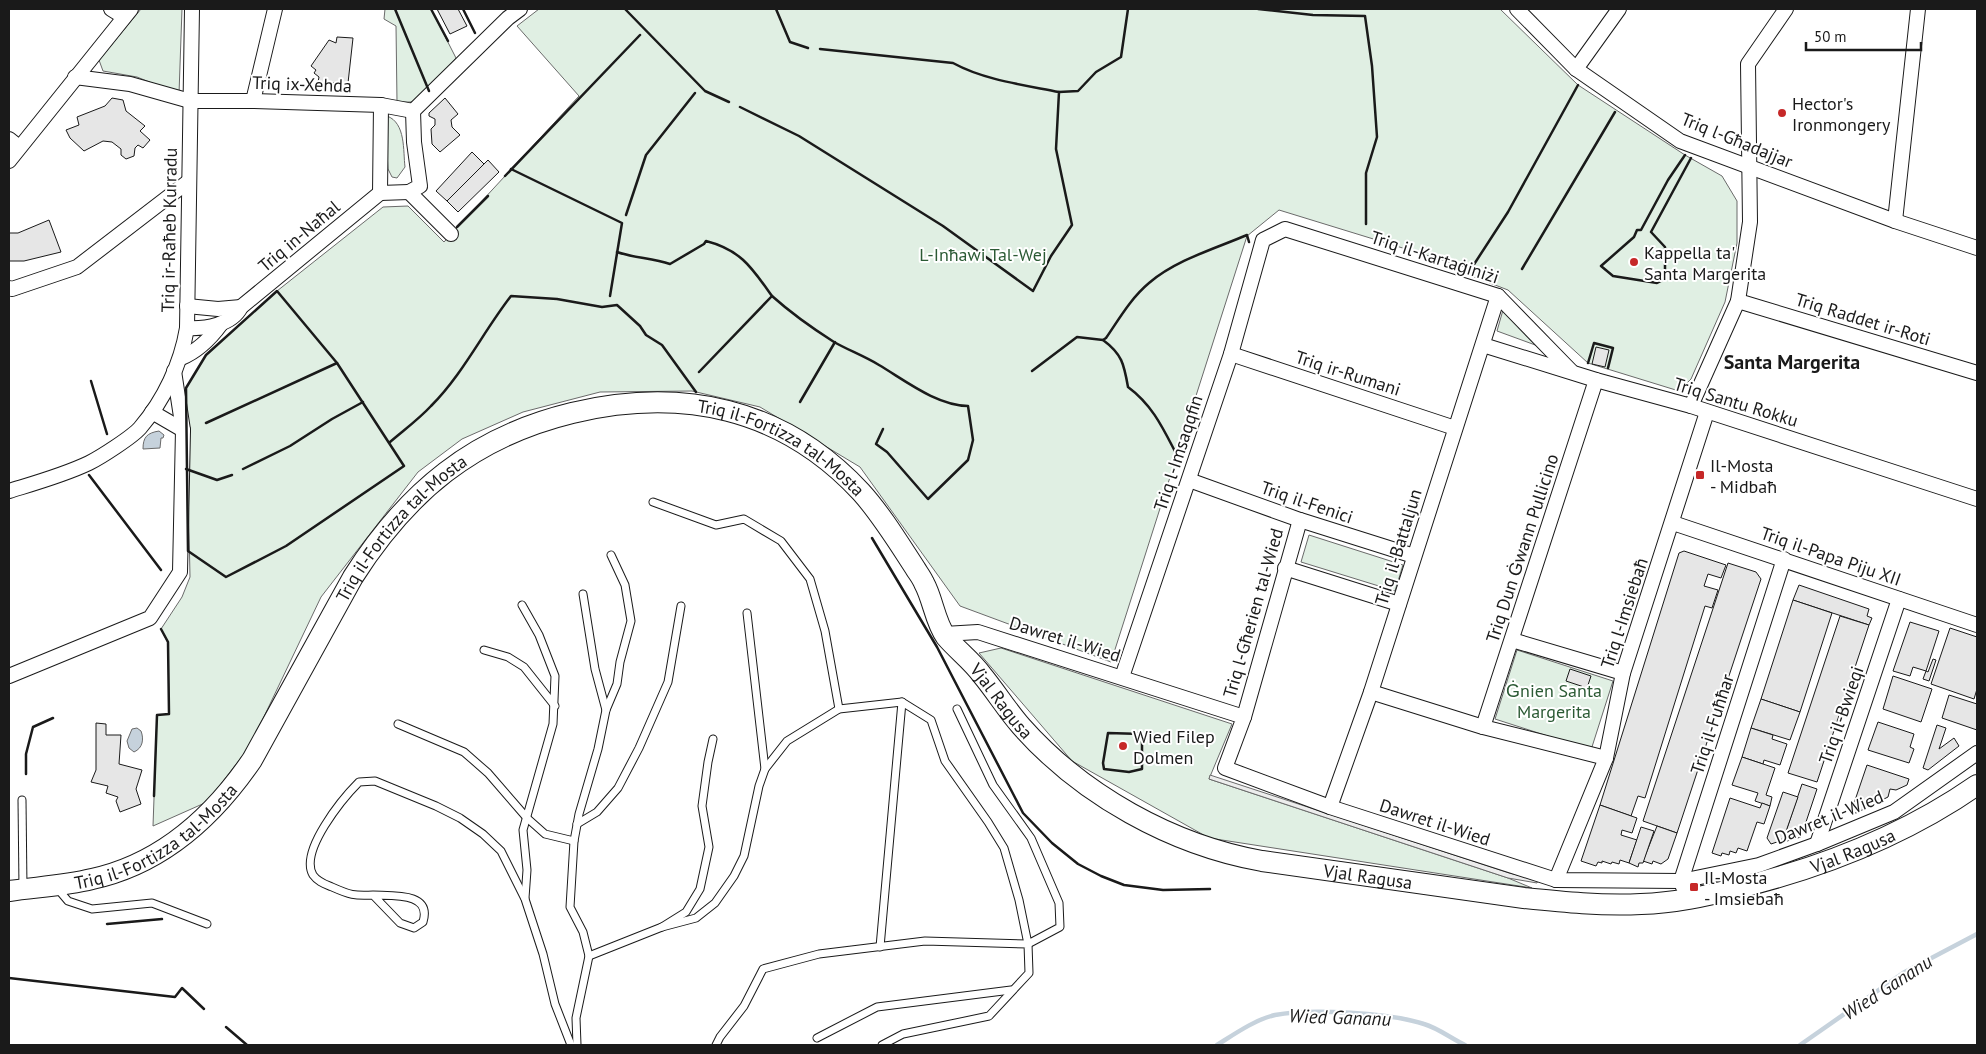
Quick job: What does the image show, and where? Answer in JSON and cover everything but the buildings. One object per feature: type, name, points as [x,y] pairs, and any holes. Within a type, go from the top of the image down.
[{"type":"main road","name":"Triq il-Fortizza tal-Mosta","points":[[16,890],[56,886],[112,874],[155,856],[177,841],[212,810],[234,786],[252,760],[353,577],[370,550],[412,500],[437,478],[459,462],[509,434],[535,424],[592,408],[636,403],[673,402],[708,405],[770,424],[803,444],[832,465],[861,492],[884,523]]},
{"type":"main road","name":"Vjal Ragusa","points":[[884,523],[924,583],[944,634],[981,673],[1023,728],[1050,755],[1076,776],[1130,812],[1194,843],[1244,858],[1524,898],[1596,904],[1642,904],[1686,900],[1767,881],[1875,843],[1921,821],[1977,785]]},
{"type":"street","points":[[9,161],[14,143],[75,77],[128,13],[111,9]]},
{"type":"street","name":"Triq ir-Raħeb Kurradu","points":[[181,358],[187,328],[192,9]]},
{"type":"street","points":[[253,101],[275,9]]},
{"type":"street","points":[[381,105],[380,193],[409,192],[420,186],[414,142],[413,111],[508,18],[520,9]]},
{"type":"street","name":"Triq l-Għadajjar","points":[[1516,9],[1576,69],[1680,141],[1977,248]]},
{"type":"street","points":[[1576,69],[1619,9]]},
{"type":"street","points":[[1691,406],[1738,300],[1750,222],[1748,64],[1786,9]]},
{"type":"street","points":[[1895,220],[1918,9]]},
{"type":"street","points":[[75,77],[130,84],[190,101]]},
{"type":"street","name":"Triq ix-Xehda","points":[[190,101],[381,105],[413,111]]},
{"type":"street","points":[[9,288],[12,289],[77,267],[189,181]]},
{"type":"street","points":[[409,192],[451,234]]},
{"type":"street","name":"Triq in-Naħal","points":[[181,358],[193,353],[213,336],[221,324],[239,312],[241,308],[380,193]]},
{"type":"street","name":"Triq il-Kartaġiniżi","points":[[1263,240],[1285,229],[1498,296],[1571,372]]},
{"type":"street","name":"Triq l-Imsaqqfin","points":[[1122,676],[1230,354],[1263,240]]},
{"type":"street","name":"Triq il-Battaljun","points":[[1330,807],[1400,604],[1498,296]]},
{"type":"street","name":"Triq Raddet ir-Roti","points":[[1738,300],[1977,373]]},
{"type":"street","points":[[187,306],[218,309],[241,308]]},
{"type":"street","points":[[187,328],[221,324]]},
{"type":"street","name":"Triq Santu Rokku","points":[[1483,345],[1596,380],[1691,406],[1977,499]]},
{"type":"street","name":"Triq ir-Rumani","points":[[1230,354],[1455,428]]},
{"type":"street","points":[[9,491],[45,480],[89,463],[139,430],[163,396],[181,358]]},
{"type":"street","points":[[9,676],[150,618],[180,572],[183,430],[174,371]]},
{"type":"street","name":"Triq Dun Ġwann Pullicino","points":[[1483,727],[1596,380]]},
{"type":"street","points":[[152,412],[183,430]]},
{"type":"street","name":"Triq l-Imsiebaħ","points":[[1556,880],[1606,758],[1623,673],[1707,412]]},
{"type":"street","name":"Triq il-Fenici","points":[[1189,480],[1300,520],[1414,556]]},
{"type":"street","name":"Triq l-Għerien tal-Wied","points":[[1244,717],[1284,568],[1300,520]]},
{"type":"street","name":"Triq il-Papa Piju XII","points":[[1673,522],[1977,625]]},
{"type":"street","name":"Triq il-Fuħħar","points":[[1681,881],[1784,559]]},
{"type":"street","points":[[1284,568],[1400,604]]},
{"type":"street","name":"Triq il-Bwieqi","points":[[1818,844],[1899,599]]},
{"type":"street","name":"Dawret il-Wied","points":[[944,634],[978,632],[1122,676],[1244,717],[1225,768],[1330,807],[1556,880],[1681,881],[1759,865],[1818,844],[1894,812],[1977,753]]},
{"type":"street","points":[[1512,640],[1623,673]]},
{"type":"street","points":[[1371,692],[1483,727],[1606,758]]},
{"type":"street","points":[[1681,881],[1686,900]]},
{"type":"lane","points":[[653,502],[716,525],[744,518],[781,541],[810,579],[825,631],[839,709]]},
{"type":"lane","points":[[577,1045],[576,1018],[589,956],[583,932],[570,907],[574,841],[596,758],[606,710],[618,684],[620,662],[631,621],[625,586],[611,555]]},
{"type":"lane","points":[[583,594],[593,659],[606,710]]},
{"type":"lane","points":[[522,605],[539,635],[555,676],[555,706],[552,724],[523,830],[527,870],[525,899]]},
{"type":"lane","points":[[577,824],[597,812],[618,788],[639,748],[668,682],[681,606]]},
{"type":"lane","points":[[747,613],[765,769]]},
{"type":"lane","points":[[484,650],[508,657],[524,667],[555,706]]},
{"type":"lane","points":[[880,947],[902,702]]},
{"type":"lane","points":[[589,956],[662,927],[696,918],[715,903],[734,876],[744,856],[759,786],[765,769],[787,741],[839,709],[902,702],[931,720],[945,762],[988,822],[1004,848],[1019,900],[1028,944],[1029,973],[1011,990],[989,1016],[903,1034],[882,1045]]},
{"type":"lane","points":[[716,1045],[744,1006],[763,969],[819,954],[925,941],[1028,944],[1060,927],[1059,903],[1031,838],[993,785],[957,709]]},
{"type":"lane","points":[[398,724],[464,752],[488,774],[527,818],[545,834],[574,841]]},
{"type":"lane","points":[[662,927],[686,912],[700,889],[710,847],[702,806],[713,739]]},
{"type":"lane","points":[[374,894],[400,923],[414,928],[423,922],[426,913],[422,904],[411,897],[374,894],[352,896],[320,882],[312,873],[311,853],[321,831],[347,794],[359,782],[375,780],[460,818],[483,834],[501,851],[525,899],[543,954],[555,1004],[571,1045]]},
{"type":"lane","points":[[16,890],[22,800]]},
{"type":"lane","points":[[56,886],[68,902],[92,909],[152,903],[207,924]]},
{"type":"lane","points":[[817,1038],[877,1007],[1011,990]]},
{"type":"green space","points":[[141,9],[182,9],[179,94],[137,77],[103,71],[99,60]]},
{"type":"green space","points":[[385,9],[431,9],[456,58],[429,91],[413,102],[397,102],[396,26],[384,19]]},
{"type":"green space","name":"L-Inħawi Tal-Wej","points":[[539,9],[1500,9],[1578,85],[1685,155],[1722,176],[1737,201],[1737,243],[1725,302],[1691,379],[1679,391],[1588,363],[1508,290],[1469,275],[1471,269],[1279,210],[1247,236],[1111,662],[960,606],[860,467],[760,407],[692,391],[600,392],[523,412],[462,439],[418,472],[321,597],[250,746],[207,802],[153,826],[157,715],[169,714],[168,643],[161,629],[182,597],[190,577],[186,388],[206,355],[277,291],[383,207],[408,206],[444,242],[579,96],[517,26]]},
{"type":"green space","points":[[387,116],[398,125],[401,131],[405,167],[397,178],[392,177],[388,169],[385,119]]},
{"type":"green space","points":[[1503,310],[1538,346],[1497,331]]},
{"type":"green space","points":[[1309,535],[1403,565],[1395,591],[1301,562]]},
{"type":"green space","points":[[1001,648],[1232,724],[1209,779],[1508,878],[1532,888],[1209,838],[1072,761],[979,653]]},
{"type":"green space","name":"Ġnien Santa Margerita","points":[[1517,650],[1613,681],[1591,750],[1495,719]]},
{"type":"shaded area","points":[[159,431],[164,435],[161,438],[160,448],[143,449],[146,436]]},
{"type":"shaded area","points":[[137,728],[141,731],[142,740],[141,746],[134,752],[129,748],[127,741],[132,729]]},
{"type":"shaded area","points":[[1210,775],[1509,873],[1538,880],[1537,883],[1508,878],[1209,779]]},
{"type":"waterway","name":"Wied Gananu","points":[[1800,1045],[1903,973],[1977,934]]},
{"type":"waterway","name":"Wied Gananu","points":[[1217,1045],[1268,1017],[1309,1012],[1371,1014],[1409,1020],[1434,1028],[1465,1045]]},
{"type":"wall","points":[[395,9],[429,91]]},
{"type":"wall","points":[[431,9],[448,41]]},
{"type":"wall","points":[[463,9],[475,33]]},
{"type":"wall","points":[[625,9],[705,91],[729,102]]},
{"type":"wall","points":[[776,9],[790,42],[808,48]]},
{"type":"wall","points":[[1059,92],[1078,91],[1096,72],[1121,57],[1128,9]]},
{"type":"wall","points":[[1258,9],[1313,15],[1365,16],[1372,66],[1377,137],[1366,173],[1366,224]]},
{"type":"wall","points":[[505,176],[640,35]]},
{"type":"wall","points":[[740,107],[799,136],[943,226],[1033,291],[1051,256],[1072,225],[1056,149],[1059,92],[991,78],[953,63],[820,49]]},
{"type":"wall","points":[[1471,269],[1508,212],[1578,85]]},
{"type":"wall","points":[[626,215],[646,155],[695,93]]},
{"type":"wall","points":[[1522,269],[1615,112]]},
{"type":"wall","points":[[1685,155],[1668,180],[1641,230],[1637,230],[1634,237],[1601,266],[1613,276],[1657,283],[1665,276],[1665,247],[1651,232],[1691,158]]},
{"type":"wall","points":[[511,169],[622,223],[610,296]]},
{"type":"wall","points":[[457,227],[488,196]]},
{"type":"wall","points":[[1180,461],[1152,412],[1128,387],[1118,355],[1103,340],[1137,295],[1160,275],[1196,256],[1247,235],[1249,242]]},
{"type":"wall","points":[[617,252],[670,264],[706,241],[728,249],[745,261],[772,296],[699,372]]},
{"type":"wall","points":[[277,291],[337,363],[404,466],[286,546],[226,577],[188,551],[186,388],[206,355],[277,291]]},
{"type":"wall","points":[[390,442],[422,415],[442,394],[463,367],[511,296],[557,299],[602,307],[617,305],[640,326],[646,335],[662,345],[696,392]]},
{"type":"wall","points":[[772,296],[834,342],[933,397],[956,405],[968,406],[973,440],[968,460],[928,499],[887,452],[876,444],[883,429]]},
{"type":"wall","points":[[1032,371],[1077,337],[1103,340]]},
{"type":"wall","points":[[800,402],[835,342]]},
{"type":"wall","points":[[1588,363],[1594,343],[1613,348],[1608,368]]},
{"type":"wall","points":[[206,423],[337,363]]},
{"type":"wall","points":[[91,381],[107,434]]},
{"type":"wall","points":[[243,469],[290,446],[363,402]]},
{"type":"wall","points":[[186,469],[217,480],[232,475]]},
{"type":"wall","points":[[89,475],[161,570]]},
{"type":"wall","points":[[872,538],[937,647],[1023,813],[1052,843],[1078,864],[1101,876],[1124,885],[1163,890],[1210,889]]},
{"type":"wall","points":[[154,796],[157,715],[169,714],[168,642],[161,629]]},
{"type":"wall","points":[[26,774],[26,754],[33,727],[53,718]]},
{"type":"wall","points":[[1108,733],[1142,734],[1142,769],[1129,772],[1104,769],[1103,763],[1108,733]]},
{"type":"wall","points":[[107,924],[162,919]]},
{"type":"wall","points":[[9,978],[175,997],[182,988],[204,1009]]},
{"type":"wall","points":[[226,1027],[247,1045]]},
{"type":"place","name":"Hector's Ironmongery","points":[[1782,113]]},
{"type":"place","name":"Kappella ta' Santa Margerita","points":[[1634,262]]},
{"type":"place","name":"Il-Mosta - Midbaħ","points":[[1700,475]]},
{"type":"place","name":"Wied Filep Dolmen","points":[[1123,746]]},
{"type":"place","name":"Il-Mosta - Imsiebaħ","points":[[1694,887]]},
{"type":"district","name":"Santa Margerita","points":[[1792,362]]}]
